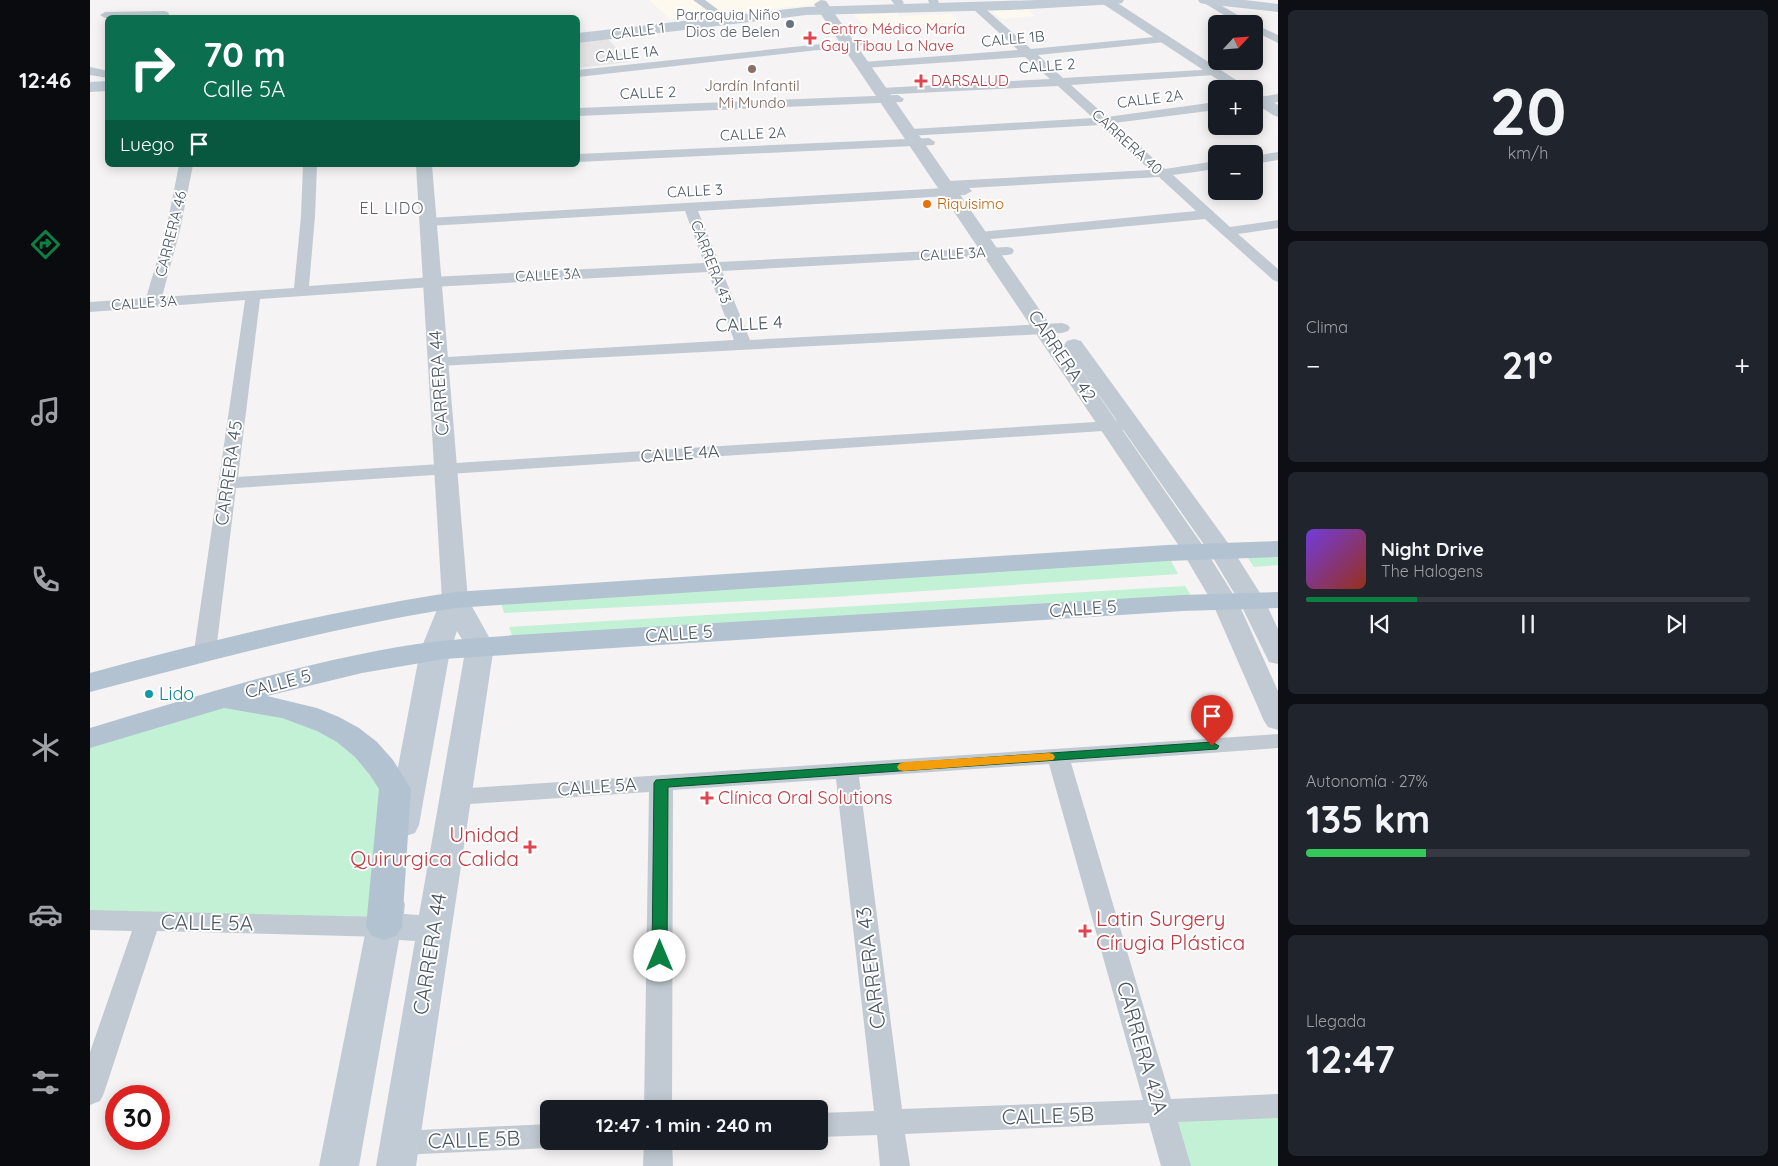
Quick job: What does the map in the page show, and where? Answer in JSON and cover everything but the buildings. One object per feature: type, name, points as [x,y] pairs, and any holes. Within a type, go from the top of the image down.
[{"type":"main road","name":"CALLE 1","points":[[580,29],[719,14],[898,1],[1045,0]]},
{"type":"main road","name":"CALLE 1","points":[[580,38],[828,7],[977,8],[1109,0]]},
{"type":"main road","points":[[1205,0],[1278,8]]},
{"type":"main road","points":[[1244,0],[1278,4]]},
{"type":"main road","points":[[90,77],[105,75]]},
{"type":"main road","points":[[90,87],[105,86]]},
{"type":"main road","points":[[90,683],[205,651],[360,615],[455,600],[1208,552],[1278,550]]},
{"type":"main road","name":"CARRERA 44","points":[[398,1154],[480,646],[455,600]]},
{"type":"main road","name":"CARRERA 44","points":[[339,1166],[435,652],[455,600]]},
{"type":"main road","name":"CALLE 5","points":[[90,738],[210,702],[327,671],[404,655],[480,646],[1182,602],[1265,600]]},
{"type":"main road","points":[[210,702],[268,705],[313,718],[350,737],[378,762],[395,789],[384,927],[434,928]]},
{"type":"street","points":[[152,0],[158,13],[165,15]]},
{"type":"street","points":[[698,0],[719,14]]},
{"type":"street","points":[[1109,0],[1208,66]]},
{"type":"street","points":[[1205,0],[1232,15]]},
{"type":"street","name":"CARRERA 42","points":[[828,7],[993,243],[1062,328],[1131,425],[1208,552],[1224,602],[1278,722]]},
{"type":"street","name":"CARRERA 40","points":[[977,8],[1229,231],[1278,277]]},
{"type":"street","points":[[1263,32],[1278,40]]},
{"type":"street","name":"CALLE 1B","points":[[869,65],[1027,53],[1165,39]]},
{"type":"street","name":"CALLE 1A","points":[[580,74],[854,44]]},
{"type":"street","points":[[1214,70],[1229,80]]},
{"type":"street","name":"CALLE 2","points":[[580,112],[890,95],[1214,70]]},
{"type":"street","points":[[90,71],[105,74]]},
{"type":"street","points":[[1263,99],[1278,98]]},
{"type":"street","points":[[1263,103],[1278,112]]},
{"type":"street","name":"CALLE 2A","points":[[580,158],[919,137],[1104,121],[1208,107]]},
{"type":"street","points":[[1263,158],[1278,156]]},
{"type":"street","name":"CALLE 3","points":[[428,222],[690,207],[1162,173],[1208,166]]},
{"type":"street","name":"CARRERA 46","points":[[154,302],[173,230],[186,167]]},
{"type":"street","points":[[301,292],[308,216],[310,167]]},
{"type":"street","name":"CARRERA 44","points":[[424,167],[455,600]]},
{"type":"street","name":"CARRERA 43","points":[[690,207],[744,344]]},
{"type":"street","name":"CALLE 3A","points":[[90,307],[432,282],[713,267],[993,243],[1208,214]]},
{"type":"street","points":[[1229,231],[1278,224]]},
{"type":"street","name":"CARRERA 42","points":[[993,243],[1043,329],[1110,426],[1208,552],[1265,600],[1278,656]]},
{"type":"street","name":"CARRERA 45","points":[[205,651],[253,295]]},
{"type":"street","name":"CALLE 4","points":[[438,360],[1062,328]]},
{"type":"street","name":"CALLE 4A","points":[[228,483],[1131,425]]},
{"type":"street","name":"CALLE 5A","points":[[455,797],[1278,741]]},
{"type":"street","name":"CARRERA 42A","points":[[1058,757],[1176,1166]]},
{"type":"street","name":"CARRERA 43","points":[[847,771],[895,1166]]},
{"type":"street","points":[[658,1100],[661,783]]},
{"type":"street","name":"CALLE 5A","points":[[90,920],[384,927]]},
{"type":"street","points":[[90,1093],[148,921]]},
{"type":"street","name":"CALLE 5B","points":[[828,1125],[1278,1106]]},
{"type":"street","name":"CALLE 5B","points":[[398,1154],[540,1137]]},
{"type":"street","points":[[658,1150],[658,1166]]},
{"type":"shaded area","points":[[649,0],[818,0],[821,4],[670,19]]},
{"type":"shaded area","points":[[1027,8],[1034,16],[1001,19],[991,10]]},
{"type":"shaded area","points":[[897,13],[911,30],[871,33],[853,14]]},
{"type":"shaded area","points":[[952,14],[960,22],[907,25],[901,16]]},
{"type":"shaded area","points":[[608,39],[628,62],[580,68],[580,43]]},
{"type":"green space","points":[[1278,549],[1278,565],[1254,567],[1243,551]]},
{"type":"green space","points":[[1167,553],[1178,574],[833,597],[504,613],[499,596]]},
{"type":"green space","points":[[1185,586],[1195,602],[515,644],[509,627]]},
{"type":"green space","points":[[211,702],[268,705],[378,762],[384,927],[90,920],[90,738]]},
{"type":"green space","points":[[1278,1106],[1278,1166],[1176,1166],[1160,1111]]},
{"type":"slow traffic","points":[[904,767],[1049,757]]},
{"type":"place","name":"Parroquia Niño Dios de Belen","points":[[790,24]]},
{"type":"place","name":"Centro Médico María Gay Tibau La Nave","points":[[810,38]]},
{"type":"place","name":"Jardín Infantil Mi Mundo","points":[[752,69]]},
{"type":"place","name":"DARSALUD","points":[[921,81]]},
{"type":"place","name":"Riquisimo","points":[[927,204]]},
{"type":"place","name":"Lido","points":[[149,694]]},
{"type":"place","name":"Clínica Oral Solutions","points":[[707,798]]},
{"type":"place","name":"Unidad Quirurgica Calida","points":[[530,847]]},
{"type":"place","name":"Latin Surgery Círugia Plástica","points":[[1085,931]]},
{"type":"district","name":"EL LIDO","points":[[392,208]]},
{"type":"route","points":[[660,956],[661,783],[1212,746]]}]
